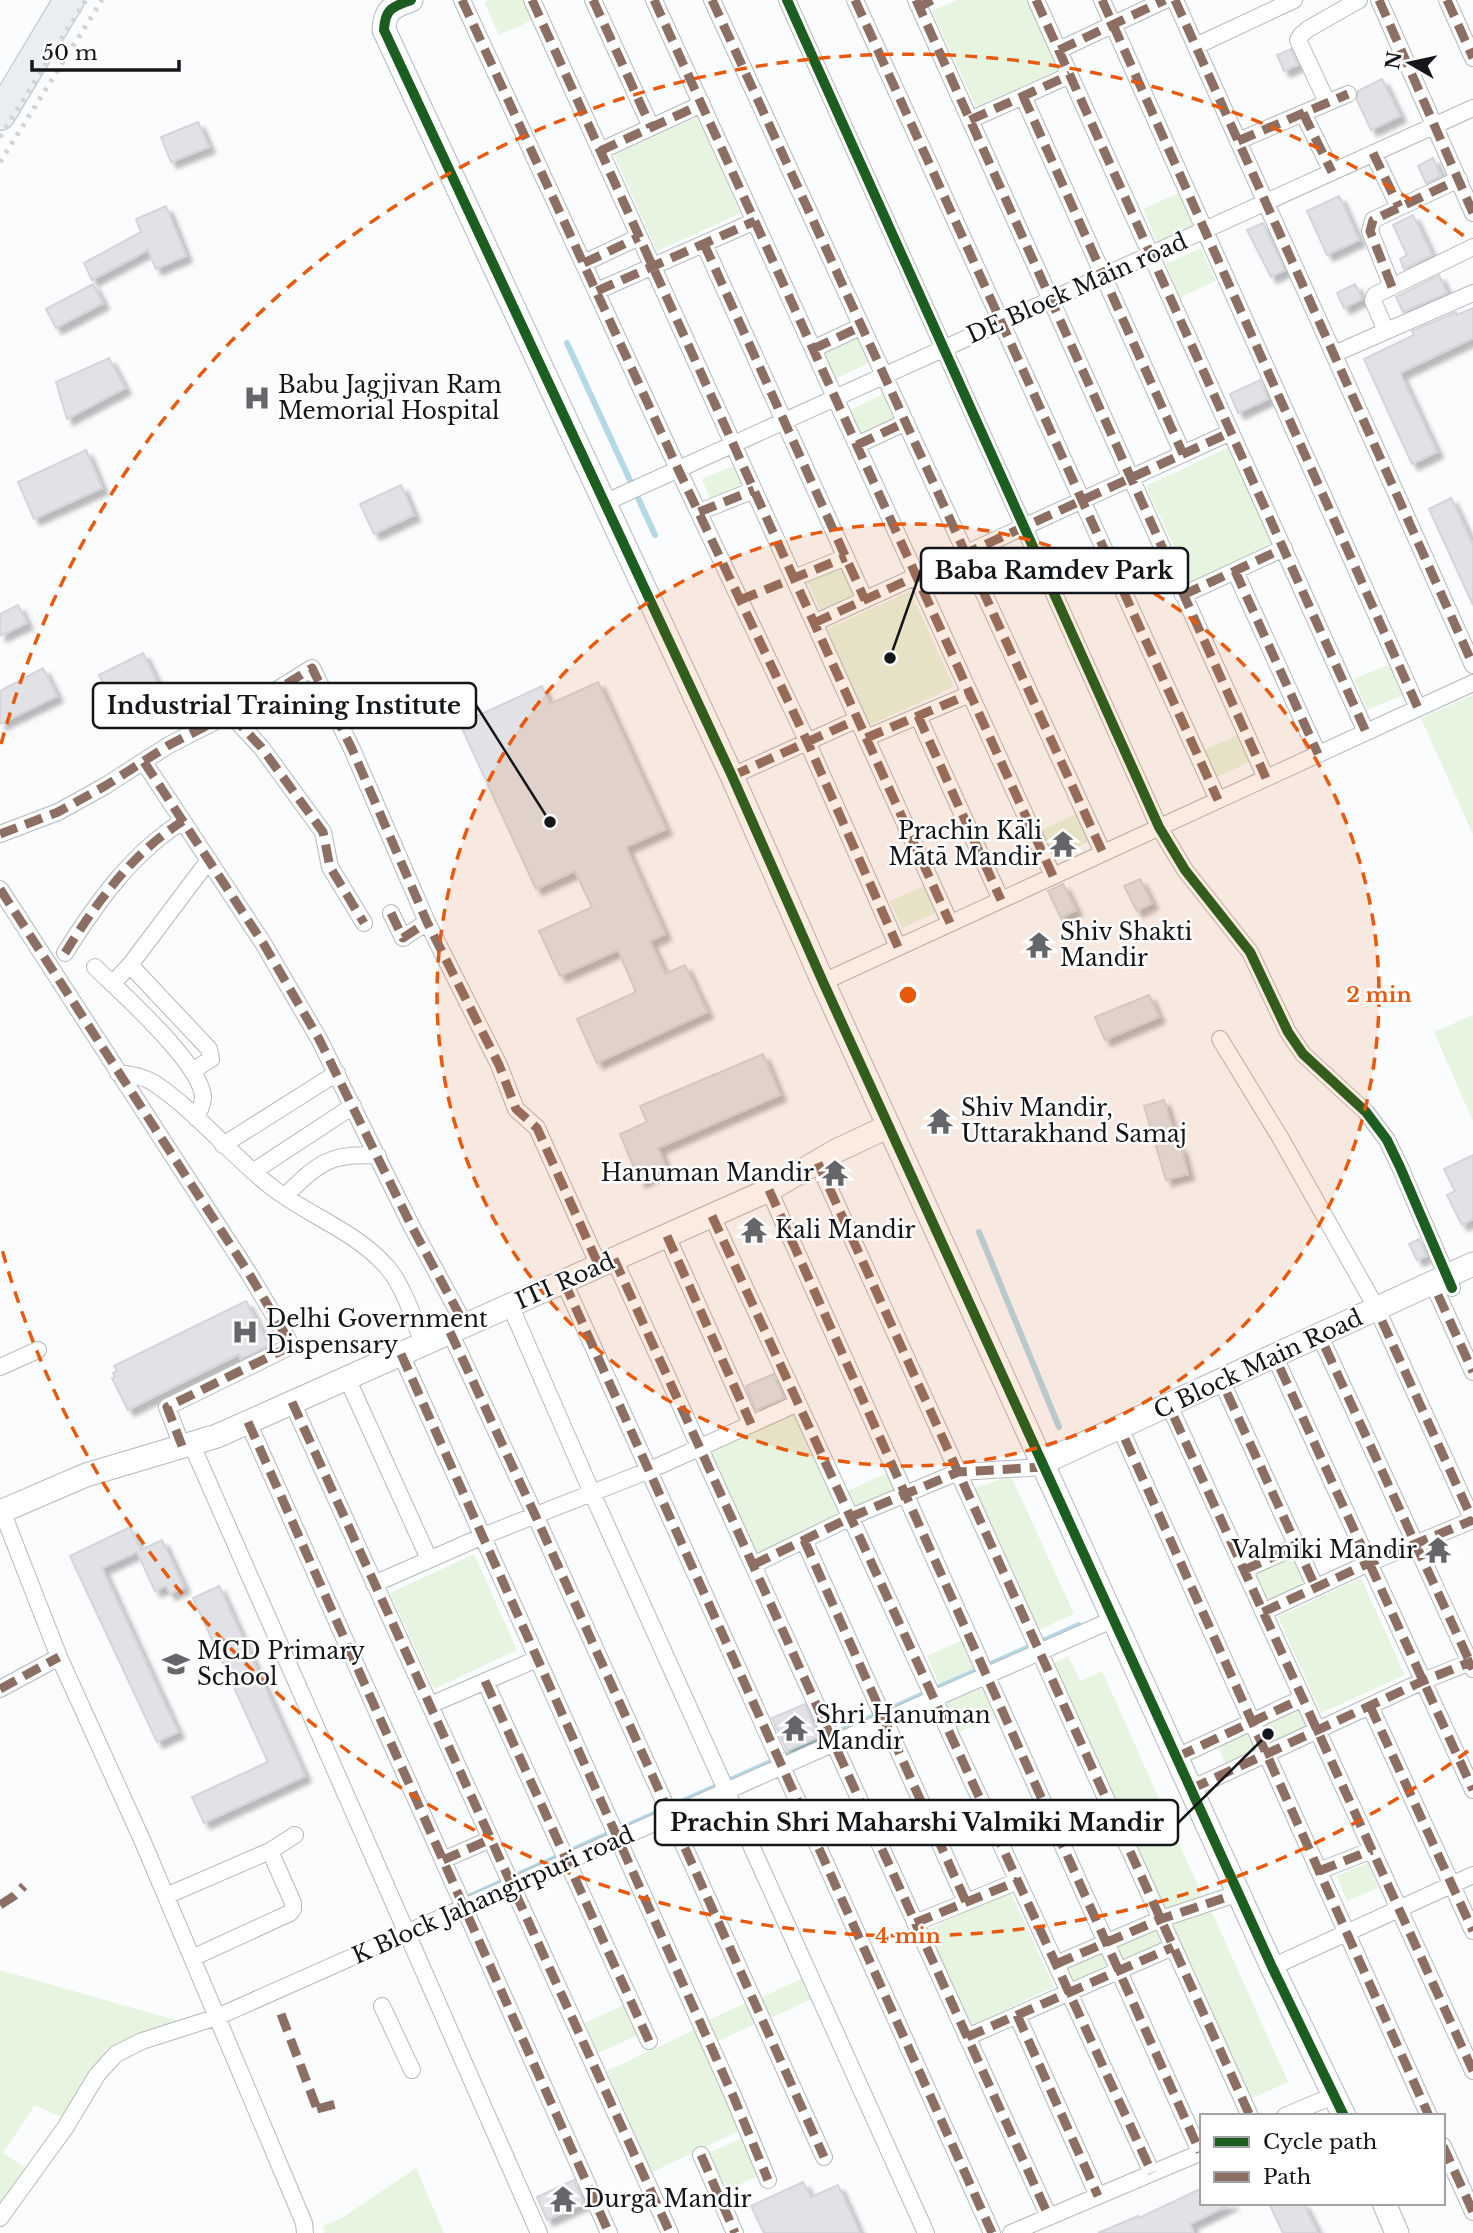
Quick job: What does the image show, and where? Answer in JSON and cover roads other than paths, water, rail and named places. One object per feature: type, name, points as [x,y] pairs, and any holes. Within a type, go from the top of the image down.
[{"type":"highway","points":[[0,115],[69,0]]},
{"type":"street","points":[[411,0],[392,7],[384,18],[384,30],[732,776],[823,982],[1272,1967],[1343,2114]]},
{"type":"street","points":[[463,0],[678,469],[807,741],[898,947]]},
{"type":"street","points":[[532,0],[950,923]]},
{"type":"street","points":[[593,0],[651,127]]},
{"type":"street","points":[[654,0],[1053,876]]},
{"type":"street","points":[[712,0],[1103,853]]},
{"type":"street","points":[[788,0],[1159,827],[1185,870],[1250,951],[1288,1032],[1303,1054],[1366,1112],[1387,1140],[1453,1285],[1473,1372]]},
{"type":"street","points":[[855,0],[1218,800]]},
{"type":"street","points":[[1036,0],[1366,732]]},
{"type":"street","points":[[1102,0],[1418,708]]},
{"type":"street","points":[[1059,50],[1165,0]]},
{"type":"street","points":[[1175,0],[1473,665]]},
{"type":"street","points":[[1196,46],[1294,0]]},
{"type":"street","points":[[1327,102],[1298,40],[1308,29],[1359,0]]},
{"type":"street","points":[[1379,0],[1473,214]]},
{"type":"street","points":[[1447,0],[1473,58]]},
{"type":"street","points":[[922,2],[970,120],[1266,778]]},
{"type":"street","points":[[970,120],[1070,75]]},
{"type":"street","points":[[1238,141],[1348,94]]},
{"type":"street","points":[[1023,96],[1183,454]]},
{"type":"street","points":[[600,151],[702,104]]},
{"type":"street","name":"DE Block Main road","points":[[604,503],[1473,108]]},
{"type":"street","points":[[1303,113],[1332,172]]},
{"type":"street","points":[[1373,153],[1399,207]]},
{"type":"street","points":[[1392,287],[1370,225],[1373,220],[1459,178]]},
{"type":"street","points":[[597,291],[755,222]]},
{"type":"street","points":[[584,263],[639,237]]},
{"type":"street","points":[[704,244],[865,600]]},
{"type":"street","points":[[1386,331],[1373,298],[1473,247]]},
{"type":"street","points":[[1334,354],[1473,293]]},
{"type":"street","points":[[813,349],[862,326]]},
{"type":"street","points":[[857,445],[906,422]]},
{"type":"street","points":[[814,623],[1231,432]]},
{"type":"street","points":[[699,512],[754,490]]},
{"type":"street","points":[[1184,595],[1284,548]]},
{"type":"street","points":[[794,578],[846,557]]},
{"type":"street","points":[[1236,571],[1318,754]]},
{"type":"street","points":[[0,834],[58,812],[169,745],[230,715],[312,668],[352,749],[427,922],[499,1065],[516,1109],[537,1128],[564,1186],[699,1448],[1049,2217]]},
{"type":"street","points":[[823,982],[1473,682]]},
{"type":"street","points":[[866,738],[970,694]]},
{"type":"street","points":[[230,715],[261,747],[323,832],[330,867],[365,923]]},
{"type":"street","points":[[918,716],[1001,900]]},
{"type":"street","points":[[732,776],[858,719]]},
{"type":"street","points":[[144,762],[263,943],[337,1073],[378,1156],[457,1329],[536,1517],[669,1816],[824,2157]]},
{"type":"street","points":[[65,953],[94,907],[141,852],[183,821]]},
{"type":"street","points":[[112,984],[130,965],[209,860]]},
{"type":"street","points":[[0,889],[248,1272],[289,1343],[287,1348],[167,1407],[187,1445],[407,1933],[539,2233]]},
{"type":"street","points":[[391,913],[403,938],[427,922]]},
{"type":"street","points":[[130,965],[209,1049],[211,1059],[208,1063],[192,1071]]},
{"type":"street","points":[[94,967],[149,1020],[192,1071],[203,1096],[196,1118]]},
{"type":"street","points":[[1220,1039],[1380,1315],[1473,1520],[1369,1563],[1263,1612]]},
{"type":"street","points":[[118,1073],[150,1081],[173,1097],[223,1145],[285,1196],[366,1248],[388,1268],[402,1290],[423,1344]]},
{"type":"street","points":[[223,1145],[337,1073]]},
{"type":"street","points":[[254,1171],[353,1106]]},
{"type":"street","name":"ITI Road","points":[[1,1512],[86,1475],[217,1436],[769,1190],[836,1151],[889,1126]]},
{"type":"street","points":[[285,1196],[322,1163],[357,1154],[378,1156]]},
{"type":"street","points":[[818,1163],[1249,2114]]},
{"type":"street","points":[[769,1190],[1200,2150]]},
{"type":"street","points":[[712,1216],[1152,2173]]},
{"type":"street","points":[[667,1236],[751,1424]]},
{"type":"street","name":"C Block Main Road","points":[[1045,1468],[1380,1315],[1453,1285],[1473,1264]]},
{"type":"street","points":[[564,1282],[992,2233]]},
{"type":"street","points":[[510,1305],[926,2233]]},
{"type":"street","name":"C Block Main Road","points":[[1045,1468],[1125,1439],[1171,1411],[1227,1392],[1280,1368],[1325,1347],[1380,1315]]},
{"type":"street","points":[[1191,1789],[1423,1681],[1472,1664],[1325,1347]]},
{"type":"street","points":[[0,1367],[38,1350]]},
{"type":"street","points":[[401,1354],[750,2133],[768,2180]]},
{"type":"street","points":[[1280,1368],[1473,1790]]},
{"type":"street","points":[[347,1378],[429,1559]]},
{"type":"street","points":[[1227,1392],[1316,1588]]},
{"type":"street","points":[[292,1402],[670,2233]]},
{"type":"street","points":[[374,1584],[482,1536],[650,1470],[798,1403]]},
{"type":"street","points":[[1171,1411],[1473,2071]]},
{"type":"street","points":[[247,1422],[609,2233]]},
{"type":"street","points":[[1125,1439],[1429,2114]]},
{"type":"street","points":[[752,1565],[850,1517],[958,1472],[1045,1468]]},
{"type":"street","points":[[1,1512],[60,1657],[166,1896],[304,2224],[305,2233]]},
{"type":"street","points":[[804,1540],[966,1902]]},
{"type":"street","points":[[1244,1570],[1297,1546]]},
{"type":"street","name":"K Block Jahangirpuri road","points":[[0,2218],[65,2128],[97,2076],[116,2054],[142,2041],[217,2017],[1114,1619]]},
{"type":"street","points":[[0,1689],[60,1657]]},
{"type":"street","points":[[430,1705],[537,1659]]},
{"type":"street","points":[[485,1681],[649,2041]]},
{"type":"street","points":[[1177,1757],[1303,1698]]},
{"type":"street","points":[[1370,1706],[1473,1931]]},
{"type":"street","points":[[166,1896],[270,1851],[295,1835]]},
{"type":"street","points":[[443,1860],[491,1839]]},
{"type":"street","points":[[1319,1871],[1372,1850]]},
{"type":"street","points":[[192,1958],[290,1913],[293,1909],[293,1903],[270,1851]]},
{"type":"street","points":[[1272,1967],[1473,1875]]},
{"type":"street","points":[[915,1923],[1018,1881]]},
{"type":"street","points":[[1056,1964],[1161,1919],[1239,1893]]},
{"type":"street","points":[[967,2037],[1173,1947]]},
{"type":"street","points":[[383,2006],[412,2070]]},
{"type":"street","points":[[1017,2015],[1098,2196]]},
{"type":"street","points":[[1290,2114],[1335,2095]]},
{"type":"street","points":[[1445,2150],[1473,2212]]},
{"type":"street","points":[[1012,2233],[1200,2152]]},
{"type":"street","points":[[701,2155],[735,2233]]},
{"type":"street","points":[[1385,2205],[1397,2233]]},
{"type":"waterway","points":[[567,343],[655,535]]},
{"type":"waterway","points":[[979,1232],[1059,1427]]},
{"type":"waterway","points":[[616,1831],[1079,1625]]},
{"type":"waterway","points":[[462,1900],[615,1831]]},
{"type":"railway","points":[[0,137],[86,0]]},
{"type":"railway","points":[[0,162],[102,0]]},
{"type":"place","name":"Babu Jagjivan Ram Memorial Hospital","points":[[257,398]]},
{"type":"place","name":"Baba Ramdev Park","points":[[890,658]]},
{"type":"place","name":"Industrial Training Institute","points":[[550,822]]},
{"type":"place","name":"Prachin Kāli Mātā Mandir","points":[[1063,844]]},
{"type":"place","name":"Shiv Shakti Mandir","points":[[1039,945]]},
{"type":"place","name":"Shiv Mandir, Uttarakhand Samaj","points":[[940,1121]]},
{"type":"place","name":"Hanuman Mandir","points":[[835,1173]]},
{"type":"place","name":"Kali Mandir","points":[[754,1230]]},
{"type":"place","name":"Delhi Government Dispensary","points":[[245,1332]]},
{"type":"place","name":"Valmiki Mandir","points":[[1438,1550]]},
{"type":"place","name":"MCD Primary School","points":[[176,1664]]},
{"type":"place","name":"Shri Hanuman Mandir","points":[[795,1728]]},
{"type":"place","name":"Prachin Shri Maharshi Valmiki Mandir","points":[[1268,1734]]},
{"type":"place","name":"Durga Mandir","points":[[563,2199]]}]
